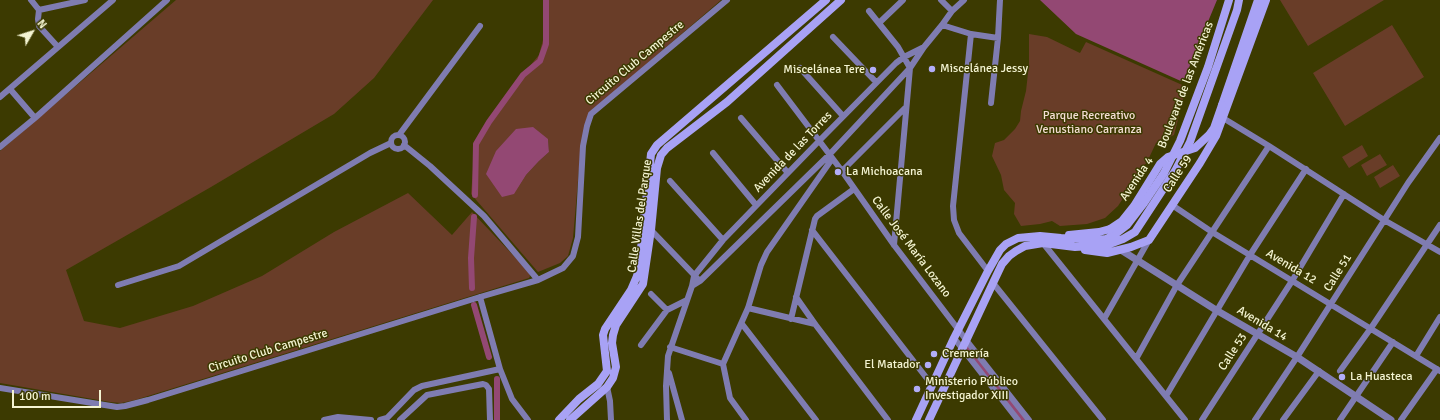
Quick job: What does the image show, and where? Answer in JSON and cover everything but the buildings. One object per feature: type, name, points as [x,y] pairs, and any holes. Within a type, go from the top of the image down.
[{"type":"main road","name":"Calle Villas del Parque","points":[[559,420],[579,399],[598,384],[607,371],[603,335],[605,329],[631,290],[637,276],[651,154],[657,146],[826,0]]},
{"type":"main road","name":"Calle Villas del Parque","points":[[607,387],[613,378],[616,367],[612,343],[616,325],[643,284],[651,230],[657,168],[661,156],[667,148],[727,102],[841,0]]},
{"type":"main road","name":"Boulevard de las Américas","points":[[916,420],[958,329],[988,271],[1000,250],[1006,244],[1018,238],[1040,236],[1099,240],[1106,239],[1127,225],[1144,203],[1164,173],[1180,141],[1208,67],[1229,0]]},
{"type":"main road","name":"Boulevard de las Américas","points":[[929,420],[1002,264],[1016,251],[1025,246],[1044,243],[1075,247],[1107,245],[1123,239],[1134,232],[1175,171],[1190,142],[1237,10],[1239,0]]},
{"type":"main road","name":"Avenida 4","points":[[1061,238],[1072,234],[1099,232],[1110,229],[1122,221],[1134,206],[1160,164],[1168,157],[1195,148],[1209,135],[1214,128],[1258,0]]},
{"type":"main road","points":[[1223,118],[1266,0]]},
{"type":"main road","name":"Calle 59","points":[[1149,240],[1212,143],[1223,118]]},
{"type":"main road","points":[[1075,247],[1088,251],[1107,253],[1149,240]]},
{"type":"main road","points":[[570,420],[607,387]]},
{"type":"street","points":[[31,0],[39,10],[38,23],[58,47]]},
{"type":"street","points":[[39,10],[85,0]]},
{"type":"street","points":[[0,97],[113,0]]},
{"type":"street","points":[[0,147],[35,118],[167,0]]},
{"type":"street","name":"Circuito Club Campestre","points":[[0,388],[117,407],[125,406],[156,398],[538,280],[563,268],[573,256],[578,237],[586,126],[591,114],[727,0]]},
{"type":"street","points":[[879,23],[903,0]]},
{"type":"street","points":[[941,0],[952,11]]},
{"type":"street","name":"Avenida de las Torres","points":[[692,286],[700,281],[831,157],[910,68],[952,11],[964,0]]},
{"type":"street","points":[[991,104],[998,38],[1000,0]]},
{"type":"street","points":[[869,11],[904,57],[910,68],[894,245]]},
{"type":"street","points":[[942,25],[971,34],[998,38]]},
{"type":"street","points":[[118,285],[179,266],[370,153],[391,143],[393,137],[399,136],[480,26]]},
{"type":"street","points":[[971,34],[953,206],[954,220],[959,233],[988,271]]},
{"type":"street","points":[[833,37],[876,82]]},
{"type":"street","name":"Avenida de las Torres","points":[[667,420],[666,386],[668,356],[694,276],[723,240],[876,82],[904,57],[924,47]]},
{"type":"street","points":[[800,68],[843,116]]},
{"type":"street","name":"Calle José María Lozano","points":[[777,85],[842,171],[894,245],[1029,420]]},
{"type":"street","points":[[10,89],[35,118]]},
{"type":"street","points":[[842,171],[906,107]]},
{"type":"street","points":[[741,118],[788,173]]},
{"type":"street","points":[[1223,118],[1306,169],[1384,220],[1440,252]]},
{"type":"street","points":[[399,136],[404,140],[404,145],[430,166],[484,216],[538,280]]},
{"type":"street","name":"Calle 51","points":[[1255,420],[1331,305],[1384,220],[1440,138]]},
{"type":"street","points":[[391,143],[392,146],[397,149],[400,149],[404,145]]},
{"type":"street","points":[[1136,359],[1177,285],[1269,146]]},
{"type":"street","points":[[713,153],[756,205]]},
{"type":"street","points":[[746,420],[730,398],[722,364],[742,324],[761,265],[767,252],[831,157]]},
{"type":"street","points":[[1166,396],[1216,310],[1306,169]]},
{"type":"street","points":[[670,181],[723,240]]},
{"type":"street","points":[[791,319],[815,219],[854,189]]},
{"type":"street","name":"Calle 53","points":[[1202,420],[1292,280],[1344,194]]},
{"type":"street","name":"Avenida 12","points":[[1172,205],[1212,232],[1438,370]]},
{"type":"street","points":[[1340,371],[1440,225]]},
{"type":"street","points":[[651,230],[700,281]]},
{"type":"street","points":[[812,230],[932,385]]},
{"type":"street","name":"Calle 59","points":[[1104,319],[1136,260],[1149,240]]},
{"type":"street","points":[[1044,243],[1185,420]]},
{"type":"street","name":"Avenida 14","points":[[1120,250],[1216,310],[1297,357],[1391,420]]},
{"type":"street","points":[[993,283],[1103,420]]},
{"type":"street","points":[[651,294],[667,310]]},
{"type":"street","points":[[480,297],[500,369],[512,399],[528,420]]},
{"type":"street","points":[[796,297],[888,420]]},
{"type":"street","points":[[641,346],[667,310],[687,300]]},
{"type":"street","points":[[748,308],[815,324]]},
{"type":"street","points":[[1416,356],[1440,317]]},
{"type":"street","points":[[742,324],[816,420]]},
{"type":"street","points":[[954,338],[1018,420]]},
{"type":"street","points":[[1340,420],[1393,342]]},
{"type":"street","points":[[670,347],[722,364]]},
{"type":"street","points":[[668,367],[682,420]]},
{"type":"street","points":[[380,420],[387,418],[414,390],[422,386],[500,369]]},
{"type":"street","points":[[1401,420],[1438,370]]},
{"type":"street","points":[[1283,420],[1319,371]]},
{"type":"street","points":[[400,420],[427,395],[483,384],[489,389],[490,420]]},
{"type":"street","points":[[607,387],[610,401],[611,420]]},
{"type":"street","points":[[324,420],[338,417],[371,420]]},
{"type":"green space","points":[[176,0],[433,0],[374,78],[334,114],[211,187],[66,270],[84,321],[120,328],[193,306],[262,276],[334,232],[408,193],[452,235],[472,212],[529,272],[529,278],[135,400],[121,403],[0,383],[0,151]]},
{"type":"green space","points":[[543,0],[721,0],[593,110],[580,157],[573,238],[568,256],[560,263],[538,272],[471,194],[475,144],[495,110],[539,55],[545,32]],"holes":[[[548,139],[549,152],[526,175],[514,194]]]},
{"type":"green space","points":[[1280,0],[1384,0],[1308,46]]},
{"type":"green space","points":[[1392,25],[1424,77],[1345,126],[1313,73]]},
{"type":"green space","name":"Parque Recreativo Venustiano Carranza","points":[[1029,34],[1047,37],[1080,53],[1086,42],[1189,88],[1184,96],[1174,135],[1156,143],[1148,160],[1118,206],[1105,218],[1087,224],[1060,226],[1052,221],[1021,226],[1014,214],[1015,203],[1004,190],[1001,175],[992,156],[995,143],[1004,140],[1015,129],[1020,121],[1026,91],[1029,64]]},
{"type":"green space","points":[[1362,145],[1368,156],[1349,168],[1342,157]]},
{"type":"green space","points":[[1380,154],[1387,165],[1367,176],[1361,165]]},
{"type":"green space","points":[[1393,165],[1400,176],[1380,188],[1374,177]]},
{"type":"shaded area","points":[[1040,0],[1217,0],[1183,82],[1076,34]]},
{"type":"shaded area","points":[[533,127],[548,139],[549,152],[526,175],[514,194],[502,197],[486,174],[496,151],[516,129]]},
{"type":"waterway","points":[[475,195],[476,144],[489,122],[523,75],[540,61],[546,44],[546,0]]},
{"type":"waterway","points":[[472,288],[471,258],[474,217]]},
{"type":"waterway","points":[[474,305],[489,357]]},
{"type":"waterway","points":[[968,350],[1024,420]]},
{"type":"waterway","points":[[497,379],[497,420]]},
{"type":"place","name":"Miscelánea Jessy","points":[[932,69]]},
{"type":"place","name":"Miscelánea Tere","points":[[873,70]]},
{"type":"place","name":"La Michoacana","points":[[838,172]]},
{"type":"place","name":"Cremería","points":[[934,354]]},
{"type":"place","name":"El Matador","points":[[928,365]]},
{"type":"place","name":"La Huasteca","points":[[1342,377]]},
{"type":"place","name":"Ministerio Público Investigador XIII","points":[[917,389]]}]
